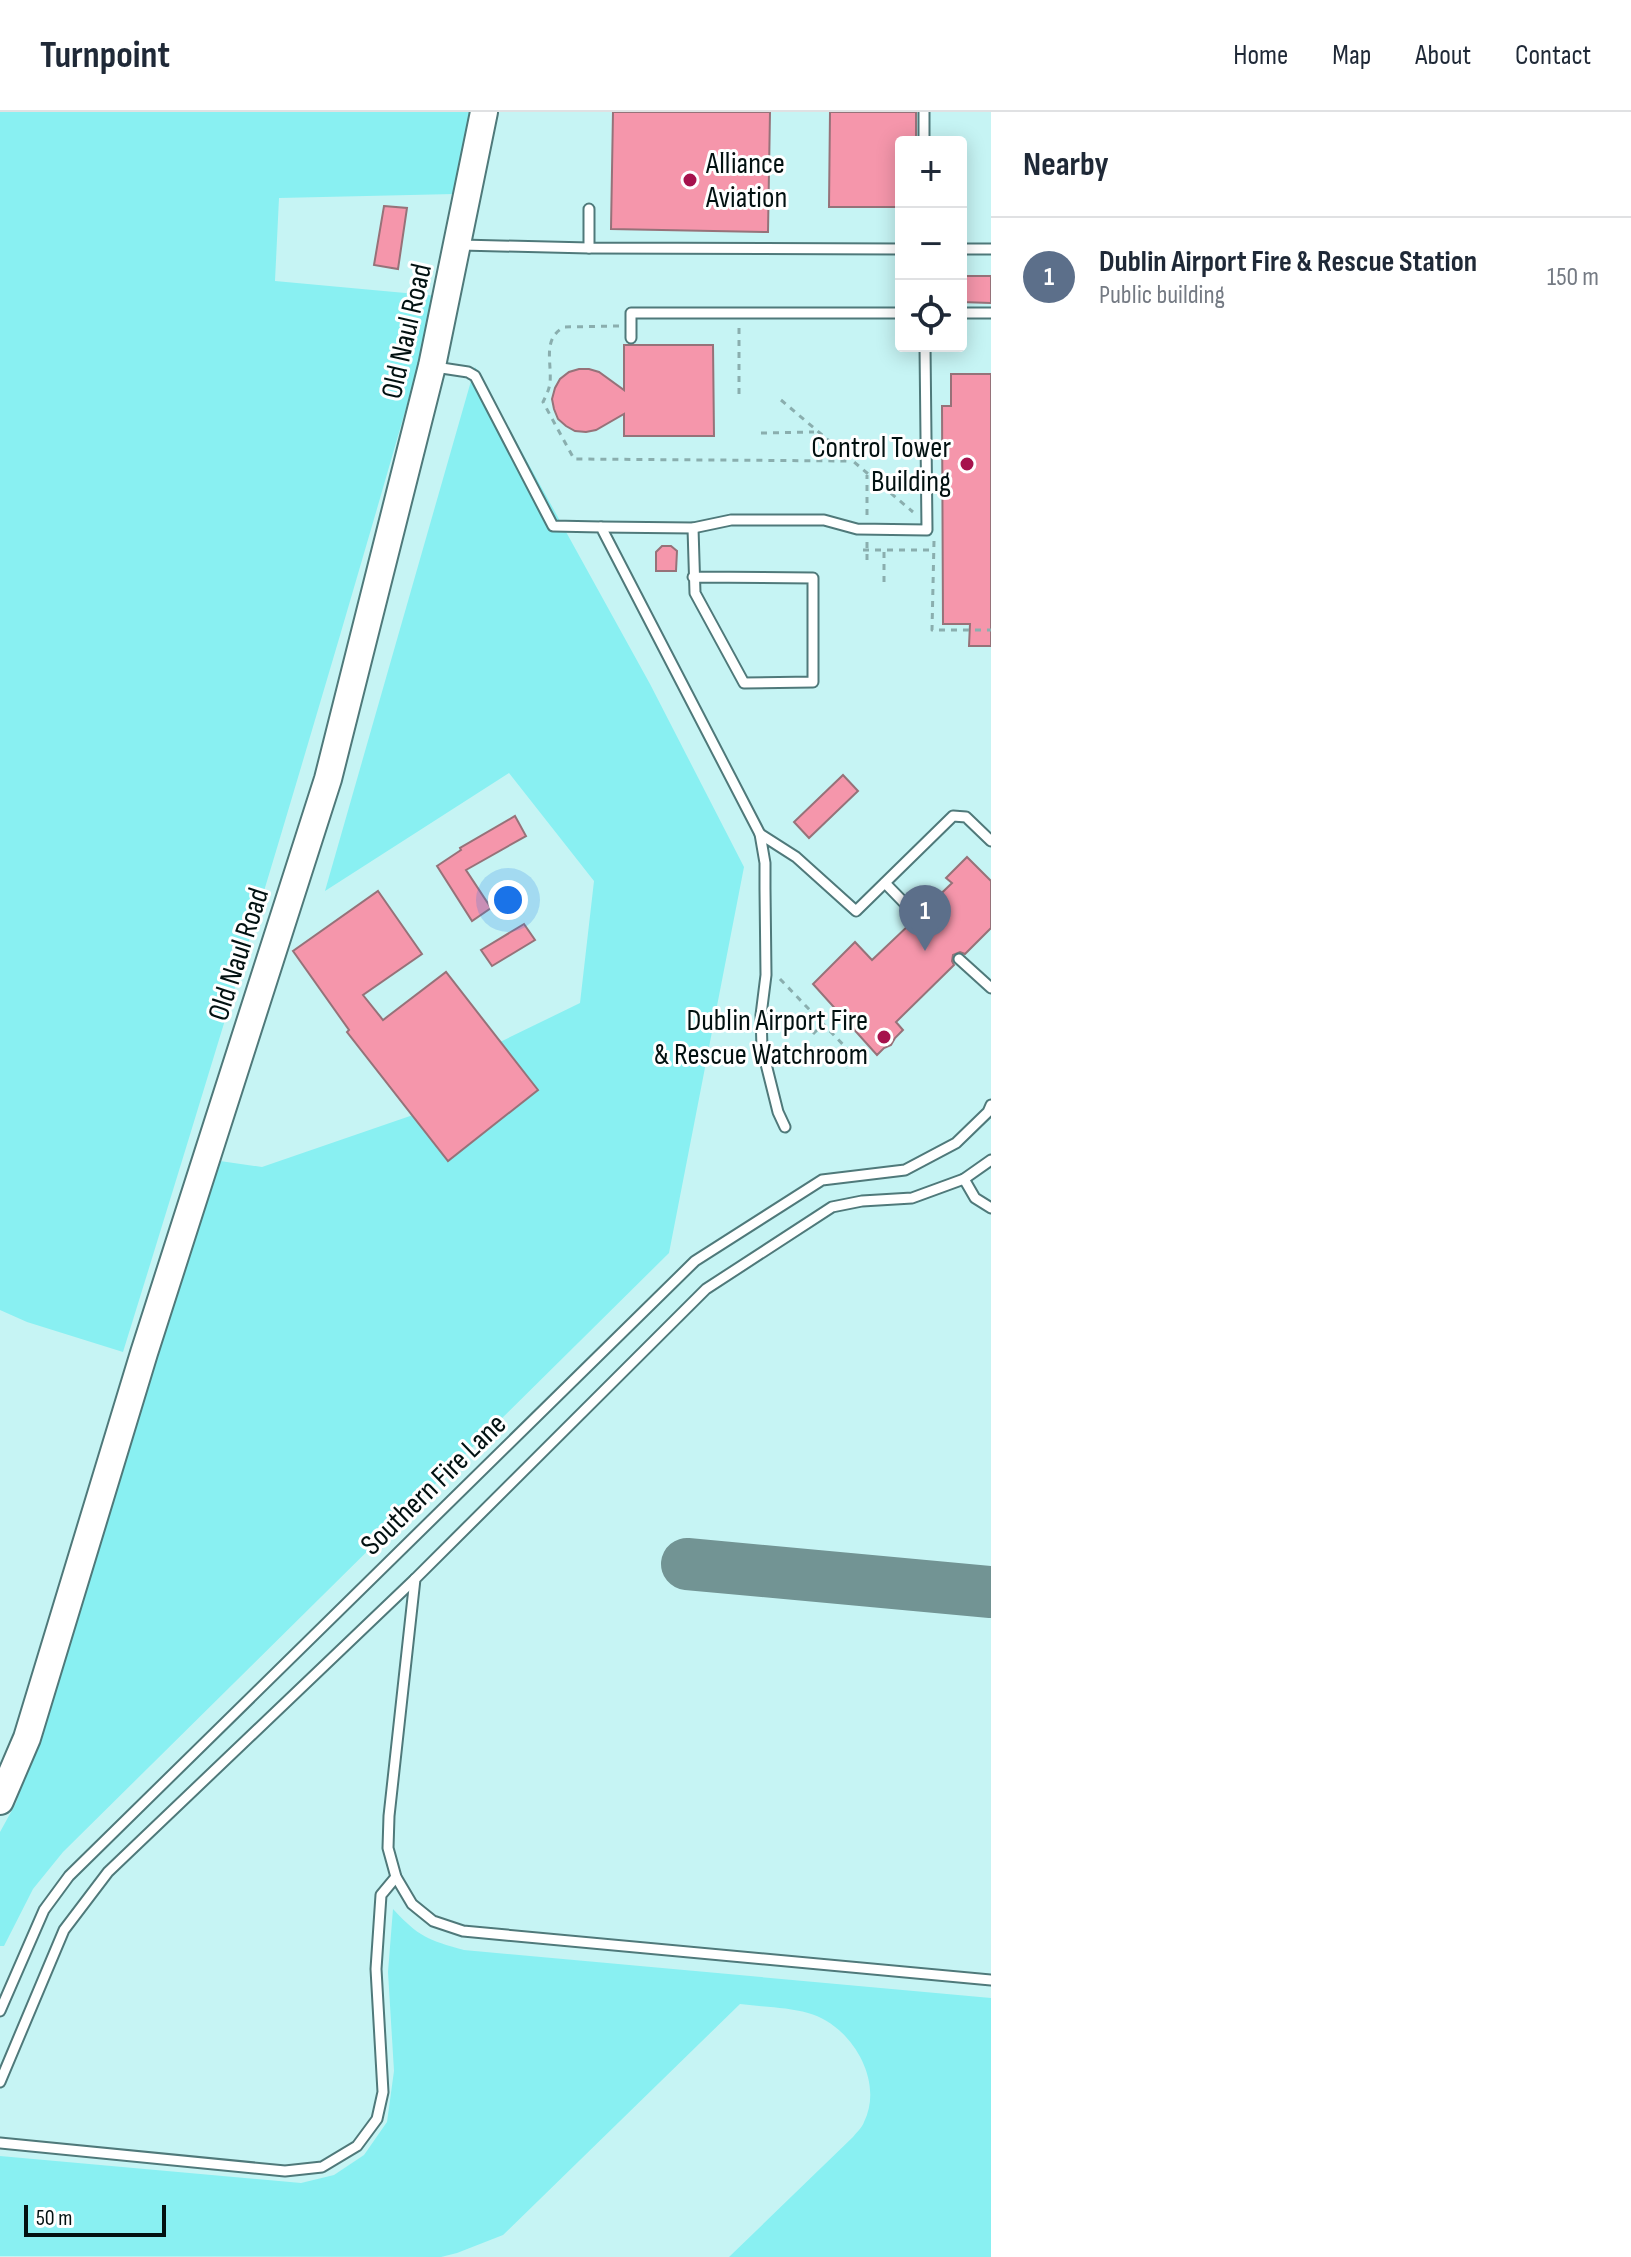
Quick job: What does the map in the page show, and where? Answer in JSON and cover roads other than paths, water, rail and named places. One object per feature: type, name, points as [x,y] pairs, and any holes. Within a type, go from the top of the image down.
[{"type":"main road","name":"Old Naul Road","points":[[0,1801],[27,1738],[144,1353],[328,779],[432,366],[484,112]]},
{"type":"lane","points":[[924,112],[924,136]]},
{"type":"lane","points":[[589,209],[589,248]]},
{"type":"lane","points":[[458,245],[895,249]]},
{"type":"lane","points":[[967,249],[991,249]]},
{"type":"lane","points":[[631,338],[631,313],[895,313]]},
{"type":"lane","points":[[967,313],[991,313]]},
{"type":"lane","points":[[432,366],[475,376],[553,526],[693,528],[731,520],[824,520],[857,529],[927,530],[925,352]]},
{"type":"lane","points":[[601,527],[760,834],[765,863],[766,904],[762,1048],[778,1112],[785,1127]]},
{"type":"lane","points":[[693,528],[693,577],[695,593],[744,683],[813,682],[813,578],[693,577]]},
{"type":"lane","points":[[760,834],[796,857],[856,911],[953,816],[966,817],[991,841]]},
{"type":"lane","points":[[885,883],[917,916]]},
{"type":"lane","points":[[959,959],[991,988]]},
{"type":"lane","name":"Southern Fire Lane","points":[[0,2011],[44,1910],[69,1876],[695,1261],[822,1180],[905,1170],[956,1143],[988,1112],[991,1105]]},
{"type":"lane","points":[[0,2082],[64,1930],[108,1872],[415,1579],[706,1289],[832,1207],[862,1201],[912,1198],[964,1179],[991,1160]]},
{"type":"lane","points":[[964,1179],[975,1198],[991,1208]]},
{"type":"lane","points":[[415,1579],[388,1848],[396,1877],[412,1904],[433,1921],[463,1931],[991,1980]]},
{"type":"lane","points":[[0,2143],[285,2171],[322,2167],[357,2146],[377,2119],[383,2092],[376,1969],[381,1895],[396,1877]]},
{"type":"place","name":"Alliance Aviation","points":[[690,180]]},
{"type":"place","name":"Control Tower Building","points":[[967,464]]},
{"type":"place","name":"Dublin Airport Fire & Rescue Station","points":[[925,951]]},
{"type":"place","name":"Dublin Airport Fire & Rescue Watchroom","points":[[884,1037]]}]
